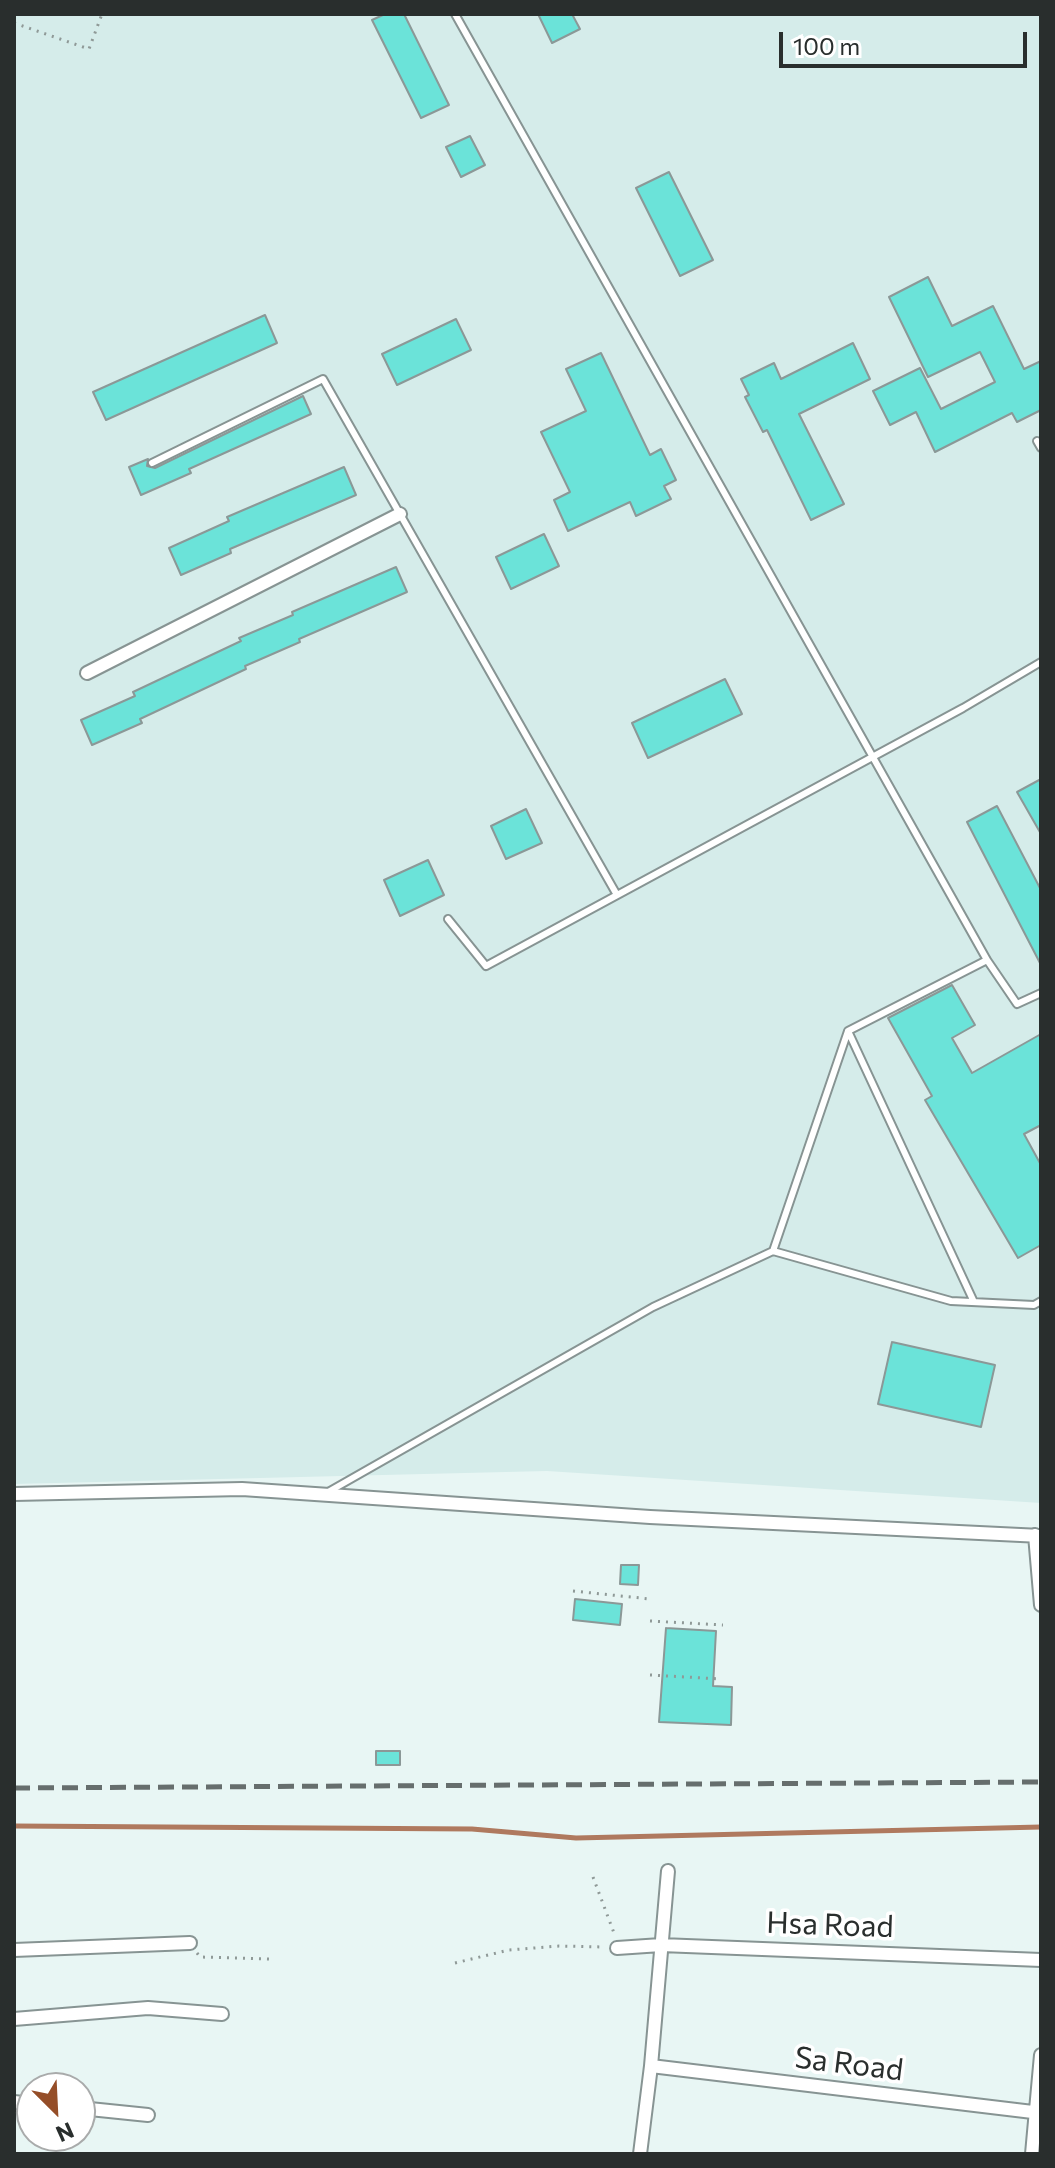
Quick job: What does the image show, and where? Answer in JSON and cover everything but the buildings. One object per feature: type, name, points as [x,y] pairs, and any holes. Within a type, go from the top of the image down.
[{"type":"street","points":[[87,673],[400,514]]},
{"type":"street","points":[[14,1494],[242,1489],[650,1517],[1038,1536],[1041,1605]]},
{"type":"street","points":[[640,2154],[668,1871]]},
{"type":"street","points":[[14,1950],[190,1943]]},
{"type":"street","name":"Hsa Road","points":[[617,1948],[661,1945],[1041,1960]]},
{"type":"street","points":[[14,2019],[148,2008],[222,2014]]},
{"type":"street","points":[[1032,2154],[1041,2055]]},
{"type":"street","name":"Sa Road","points":[[651,2066],[1038,2113]]},
{"type":"street","points":[[96,2110],[148,2115]]},
{"type":"lane","points":[[455,14],[987,960],[1017,1004],[1041,993]]},
{"type":"lane","points":[[152,463],[323,379],[617,895]]},
{"type":"lane","points":[[448,919],[486,966],[963,708],[1041,662]]},
{"type":"lane","points":[[773,1251],[848,1031],[987,960]]},
{"type":"lane","points":[[848,1031],[974,1302]]},
{"type":"lane","points":[[325,1493],[653,1307],[773,1251],[951,1301],[1034,1305],[1041,1301]]},
{"type":"path","points":[[14,23],[89,49],[102,14]]},
{"type":"path","points":[[573,1591],[650,1599]]},
{"type":"path","points":[[650,1621],[723,1625]]},
{"type":"path","points":[[650,1675],[721,1679]]},
{"type":"path","points":[[455,1963],[509,1950],[559,1946],[617,1948],[606,1906],[593,1877]]},
{"type":"path","points":[[190,1943],[200,1957],[271,1959]]},
{"type":"shaded area","points":[[14,14],[1041,14],[1041,1503],[547,1471],[14,1484]]},
{"type":"waterway","points":[[14,1826],[472,1829],[576,1838],[1041,1827]]},
{"type":"railway","points":[[14,1788],[1041,1782]]}]
